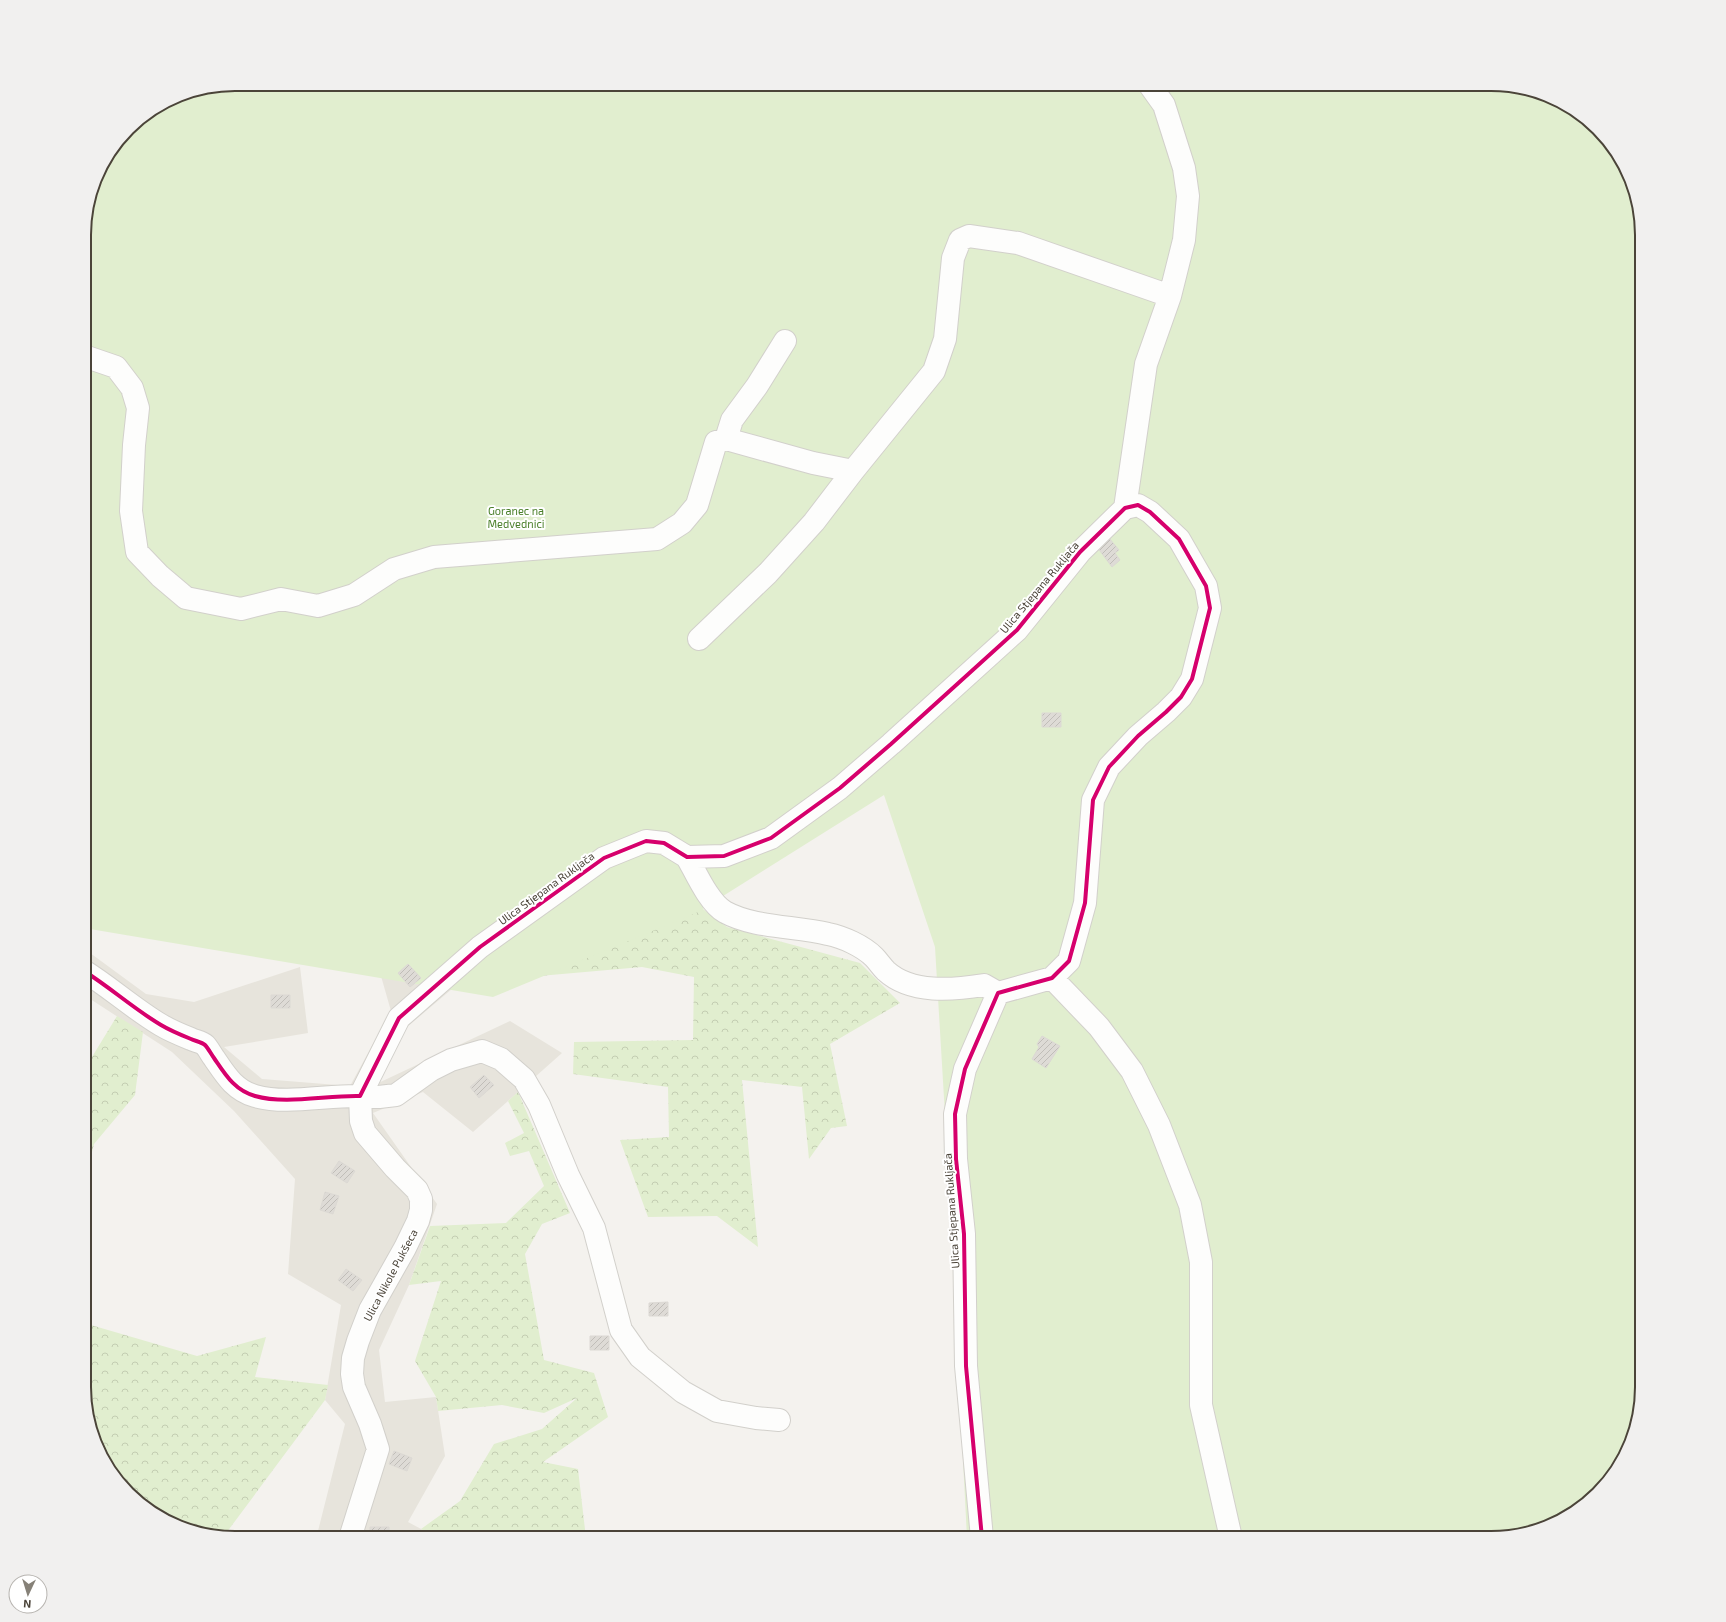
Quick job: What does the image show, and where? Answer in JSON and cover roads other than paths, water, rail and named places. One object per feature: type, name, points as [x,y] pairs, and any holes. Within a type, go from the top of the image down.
[{"type":"street","points":[[998,993],[1052,978],[1069,961],[1085,903],[1093,800],[1109,767],[1138,736],[1166,712],[1181,696],[1192,679],[1210,608],[1206,586],[1179,539],[1150,512],[1138,505],[1125,508],[1146,364],[1170,296],[1184,240],[1188,196],[1184,168],[1164,105],[1154,91]]},
{"type":"street","points":[[699,639],[768,573],[814,522],[934,371],[946,339],[953,258],[960,240],[969,236],[1018,243],[1170,296]]},
{"type":"street","points":[[726,438],[732,420],[757,386],[785,341]]},
{"type":"street","points":[[91,358],[116,367],[132,388],[138,408],[134,444],[131,511],[137,552],[160,576],[186,598],[241,609],[281,599],[318,606],[354,595],[394,569],[434,557],[657,539],[682,523],[697,505],[716,442],[726,438],[813,463],[853,471]]},
{"type":"street","name":"Ulica Stjepana Rukljača","points":[[687,858],[724,856],[772,838],[840,788],[1017,630],[1080,552],[1125,508]]},
{"type":"street","name":"Ulica Stjepana Rukljača","points":[[360,1096],[399,1018],[480,947],[604,858],[646,842],[664,843],[687,858],[712,900],[723,911],[742,920],[829,934],[851,942],[874,956],[886,971],[904,982],[938,990],[984,985],[998,993],[965,1069],[955,1114],[956,1159],[964,1234],[966,1366],[981,1531]]},
{"type":"street","points":[[91,976],[114,991],[126,1002],[160,1024],[174,1032],[205,1045],[230,1082],[254,1096],[272,1099],[307,1099],[344,1096],[379,1098],[396,1095],[431,1070],[451,1060],[482,1051],[501,1059],[524,1079],[539,1105],[568,1175],[594,1228],[621,1330],[640,1357],[682,1392],[717,1411],[756,1418],[779,1420]]},
{"type":"street","points":[[1052,978],[1099,1027],[1132,1071],[1159,1125],[1190,1205],[1201,1262],[1201,1405],[1230,1531]]},
{"type":"street","name":"Ulica Nikole Pukšeca","points":[[352,1531],[378,1449],[370,1424],[354,1386],[352,1374],[353,1358],[370,1310],[405,1248],[418,1221],[421,1210],[421,1199],[416,1190],[390,1163],[365,1133],[361,1121],[360,1096]]},
{"type":"park label","name":"Goranec na Medvednici","points":[[516,516]]}]
